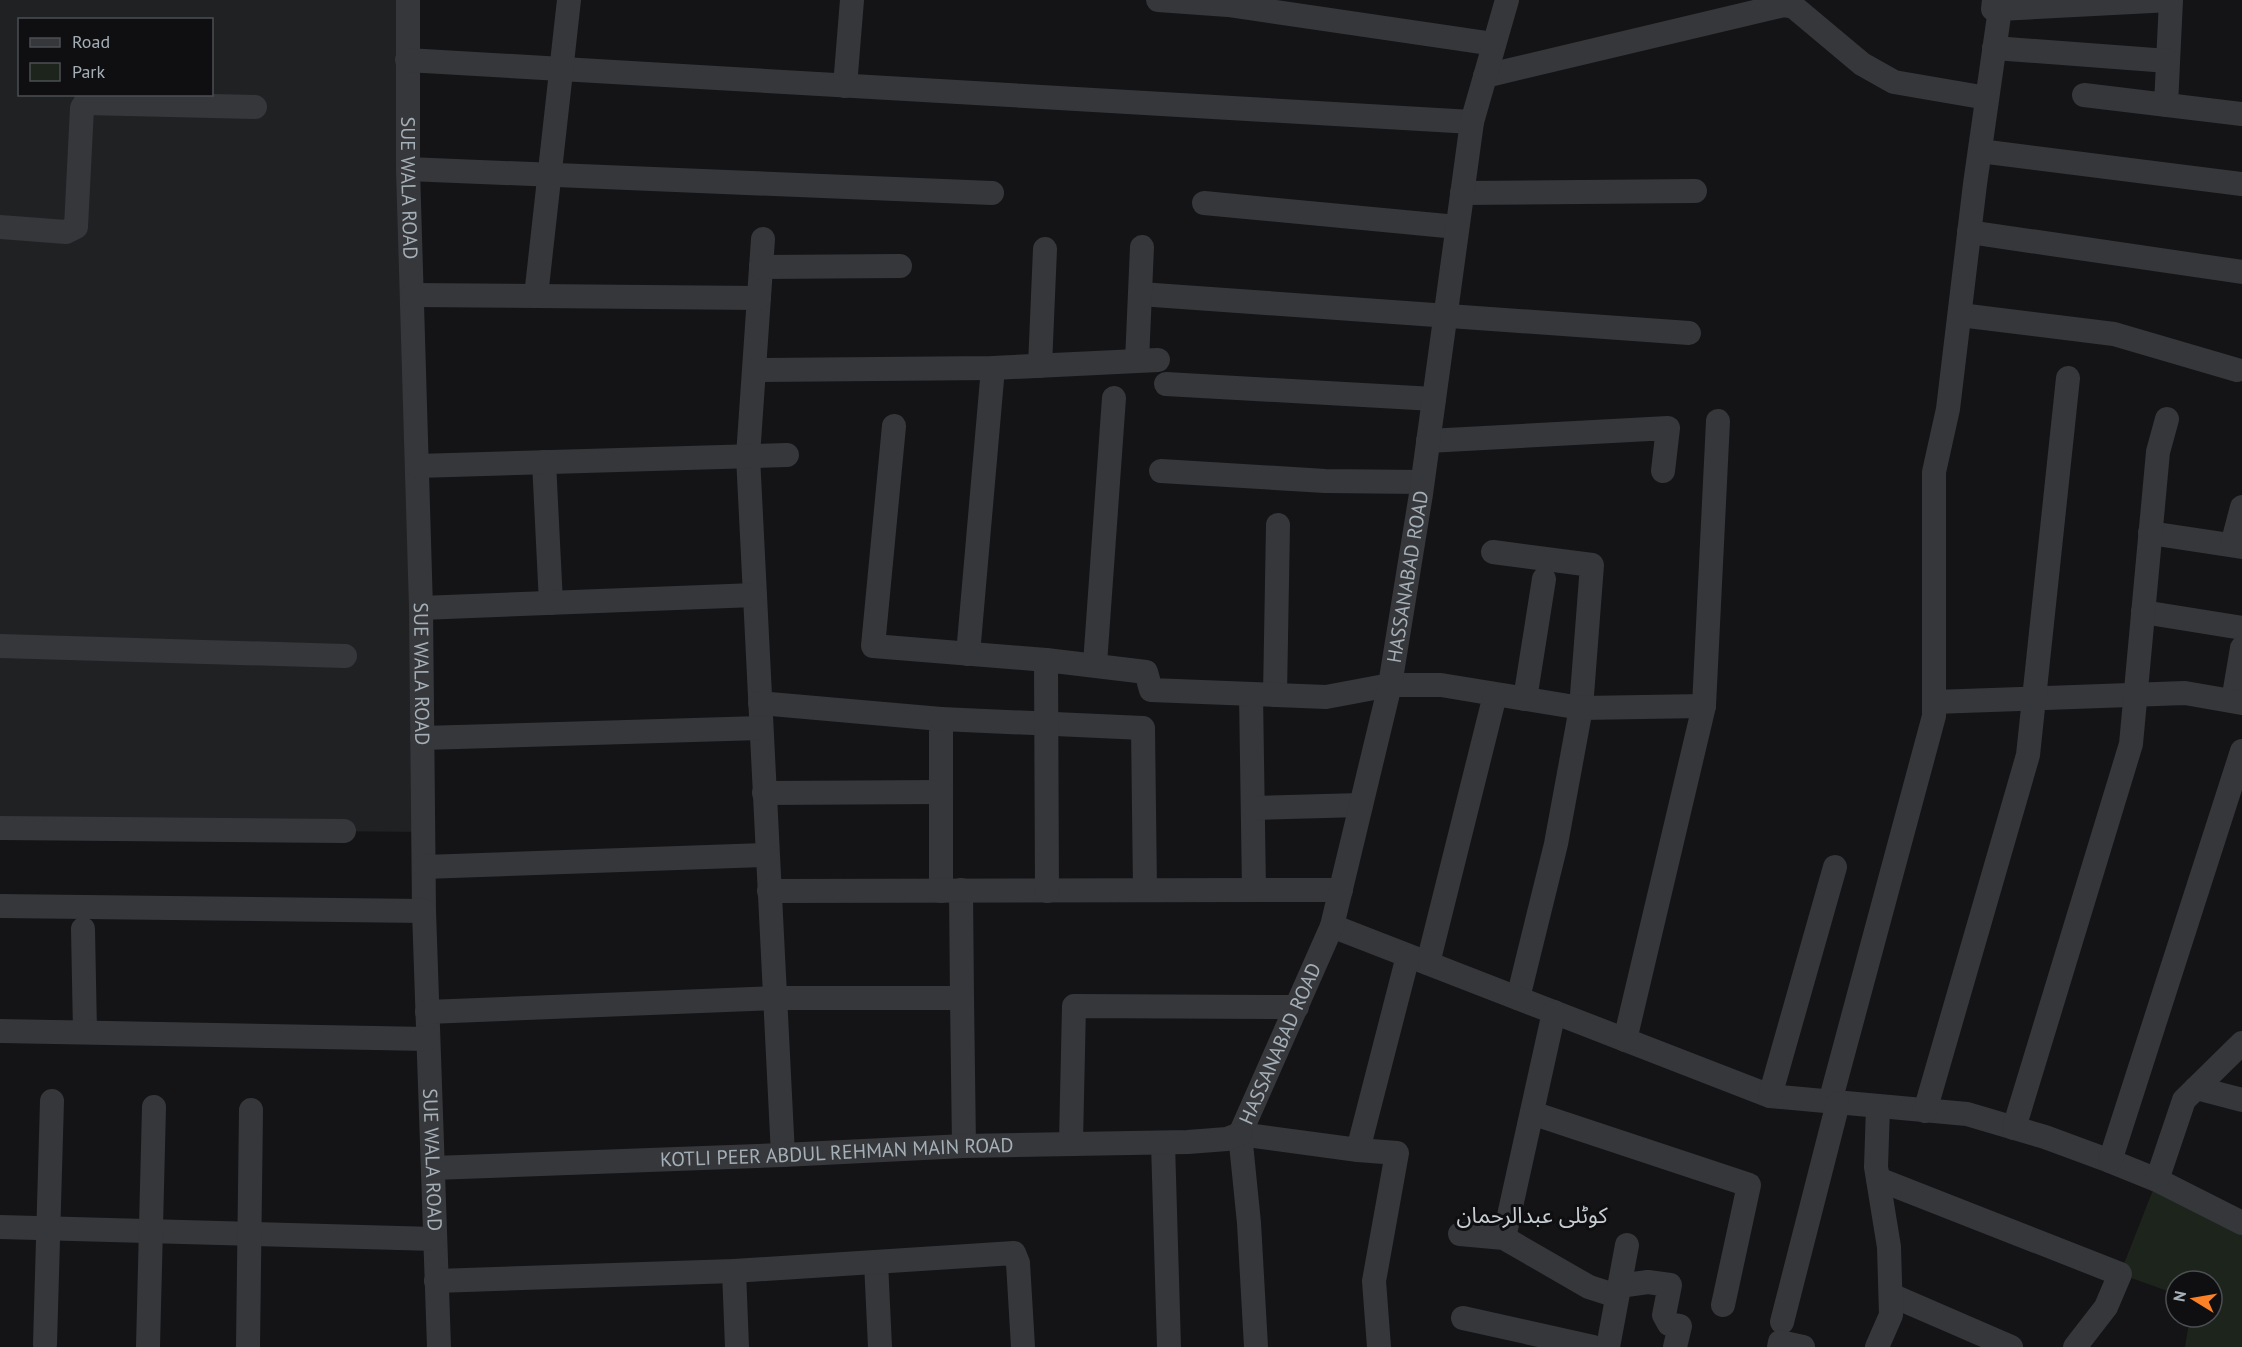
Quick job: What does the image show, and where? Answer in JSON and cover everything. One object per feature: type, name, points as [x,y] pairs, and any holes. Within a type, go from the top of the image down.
[{"type":"street","name":"SUE WALA ROAD","points":[[408,0],[408,169],[421,608],[424,911],[438,1347]]},
{"type":"street","points":[[536,296],[569,0]]},
{"type":"street","points":[[846,86],[852,0]]},
{"type":"street","points":[[1158,0],[1229,2],[1494,44]]},
{"type":"street","name":"HASSANABAD ROAD","points":[[1240,1134],[1332,926],[1390,685],[1428,441],[1472,122],[1507,0]]},
{"type":"street","points":[[1782,1322],[1834,1103],[1934,716],[1934,472],[1948,409],[1994,48],[1997,5],[2171,0],[2166,105]]},
{"type":"street","points":[[1485,76],[1784,5],[1799,11],[1862,64],[1894,82],[1987,98]]},
{"type":"street","points":[[1994,48],[2168,61]]},
{"type":"street","points":[[407,60],[1472,122]]},
{"type":"street","points":[[2084,95],[2242,114]]},
{"type":"street","points":[[0,227],[66,232],[76,227],[82,108],[85,103],[255,108]]},
{"type":"street","points":[[1980,151],[2242,184]]},
{"type":"street","points":[[408,169],[992,193]]},
{"type":"street","points":[[1462,193],[1695,191]]},
{"type":"street","points":[[1204,203],[1458,227]]},
{"type":"street","points":[[1970,232],[2242,272]]},
{"type":"street","points":[[763,239],[748,456],[783,1155]]},
{"type":"street","points":[[754,370],[993,368],[1148,360],[1140,294],[1142,247]]},
{"type":"street","points":[[1040,366],[1045,249]]},
{"type":"street","points":[[761,267],[900,266]]},
{"type":"street","points":[[1140,294],[1689,333]]},
{"type":"street","points":[[412,295],[759,298]]},
{"type":"street","points":[[1960,315],[2114,334],[2237,370]]},
{"type":"street","points":[[968,654],[993,368]]},
{"type":"street","points":[[1925,1111],[2028,755],[2068,378]]},
{"type":"street","points":[[1166,384],[1434,399]]},
{"type":"street","points":[[1095,664],[1114,398]]},
{"type":"street","points":[[2014,1128],[2131,744],[2158,452],[2167,419]]},
{"type":"street","points":[[1625,1040],[1704,706],[1718,421]]},
{"type":"street","points":[[894,426],[873,646],[1095,664],[1146,672],[1151,690],[1326,697],[1390,685],[1441,685],[1581,708],[1704,706]]},
{"type":"street","points":[[1428,441],[1668,428],[1663,471]]},
{"type":"street","points":[[417,466],[787,455]]},
{"type":"street","points":[[544,462],[551,603]]},
{"type":"street","points":[[1161,471],[1325,481],[1422,482]]},
{"type":"street","points":[[2150,533],[2237,546],[2242,507]]},
{"type":"street","points":[[1254,890],[1253,808],[1278,525]]},
{"type":"street","points":[[1493,552],[1592,565],[1581,708],[1556,844],[1518,998]]},
{"type":"street","points":[[1524,699],[1544,579]]},
{"type":"street","points":[[421,608],[755,595]]},
{"type":"street","points":[[2142,612],[2242,628]]},
{"type":"street","points":[[0,646],[345,656]]},
{"type":"street","points":[[1934,702],[2185,693],[2238,702],[2242,648]]},
{"type":"street","points":[[1046,660],[1047,891]]},
{"type":"street","points":[[1358,1150],[1418,959],[1495,695]]},
{"type":"street","points":[[760,703],[941,719],[1143,728],[1145,890]]},
{"type":"street","points":[[941,719],[941,792],[962,998],[964,1146]]},
{"type":"street","points":[[422,738],[761,728]]},
{"type":"street","points":[[2110,1161],[2242,751]]},
{"type":"street","points":[[764,793],[941,792]]},
{"type":"street","points":[[1253,808],[1361,805]]},
{"type":"street","points":[[0,828],[344,831]]},
{"type":"street","points":[[424,867],[767,855]]},
{"type":"street","points":[[1770,1096],[1835,867]]},
{"type":"street","points":[[769,891],[1341,890]]},
{"type":"street","points":[[0,906],[424,911]]},
{"type":"street","points":[[1332,926],[1770,1096],[1967,1114],[2110,1161],[2157,1180],[2242,1223]]},
{"type":"street","points":[[83,928],[85,1032]]},
{"type":"street","points":[[427,1012],[774,998],[962,998]]},
{"type":"street","points":[[1071,1142],[1074,1006],[1297,1007]]},
{"type":"street","points":[[1504,1238],[1554,1012]]},
{"type":"street","points":[[0,1031],[428,1039]]},
{"type":"street","points":[[2157,1180],[2184,1100],[2242,1043]]},
{"type":"street","points":[[2196,1088],[2242,1100]]},
{"type":"street","points":[[45,1344],[52,1101]]},
{"type":"street","points":[[148,1347],[154,1107]]},
{"type":"street","points":[[1877,1347],[1891,1315],[1888,1247],[1878,1179],[1878,1107]]},
{"type":"street","points":[[249,1347],[251,1110]]},
{"type":"street","points":[[1532,1113],[1749,1185],[1723,1305]]},
{"type":"street","points":[[1240,1134],[1249,1223],[1256,1347]]},
{"type":"street","name":"KOTLI PEER ABDUL REHMAN MAIN ROAD","points":[[433,1168],[1071,1142],[1163,1143],[1227,1139],[1240,1134],[1397,1154],[1374,1281],[1379,1347]]},
{"type":"street","points":[[1163,1143],[1168,1347]]},
{"type":"street","points":[[1878,1179],[2120,1274],[2106,1307],[2075,1347]]},
{"type":"street","points":[[0,1227],[435,1239]]},
{"type":"street","points":[[1460,1234],[1504,1238],[1589,1287],[1618,1291],[1648,1282],[1670,1285],[1664,1315],[1669,1324],[1680,1326],[1675,1347]]},
{"type":"street","points":[[1608,1347],[1627,1245]]},
{"type":"street","points":[[436,1281],[735,1271],[1014,1253],[1018,1263],[1023,1347]]},
{"type":"street","points":[[876,1262],[880,1347]]},
{"type":"street","points":[[735,1271],[737,1347]]},
{"type":"street","points":[[1891,1295],[2011,1347]]},
{"type":"street","points":[[1463,1318],[1593,1347]]},
{"type":"street","points":[[1779,1347],[1780,1342],[1803,1347]]},
{"type":"shaded area","points":[[0,0],[410,0],[423,832],[0,828]]},
{"type":"green space","points":[[2157,1180],[2242,1211],[2242,1347],[2185,1347],[2188,1329],[2224,1329],[2224,1269],[2164,1269],[2164,1290],[2120,1274]]},
{"type":"district","name":"کوٹلی عبدالرحمان","points":[[1532,1215]]}]
